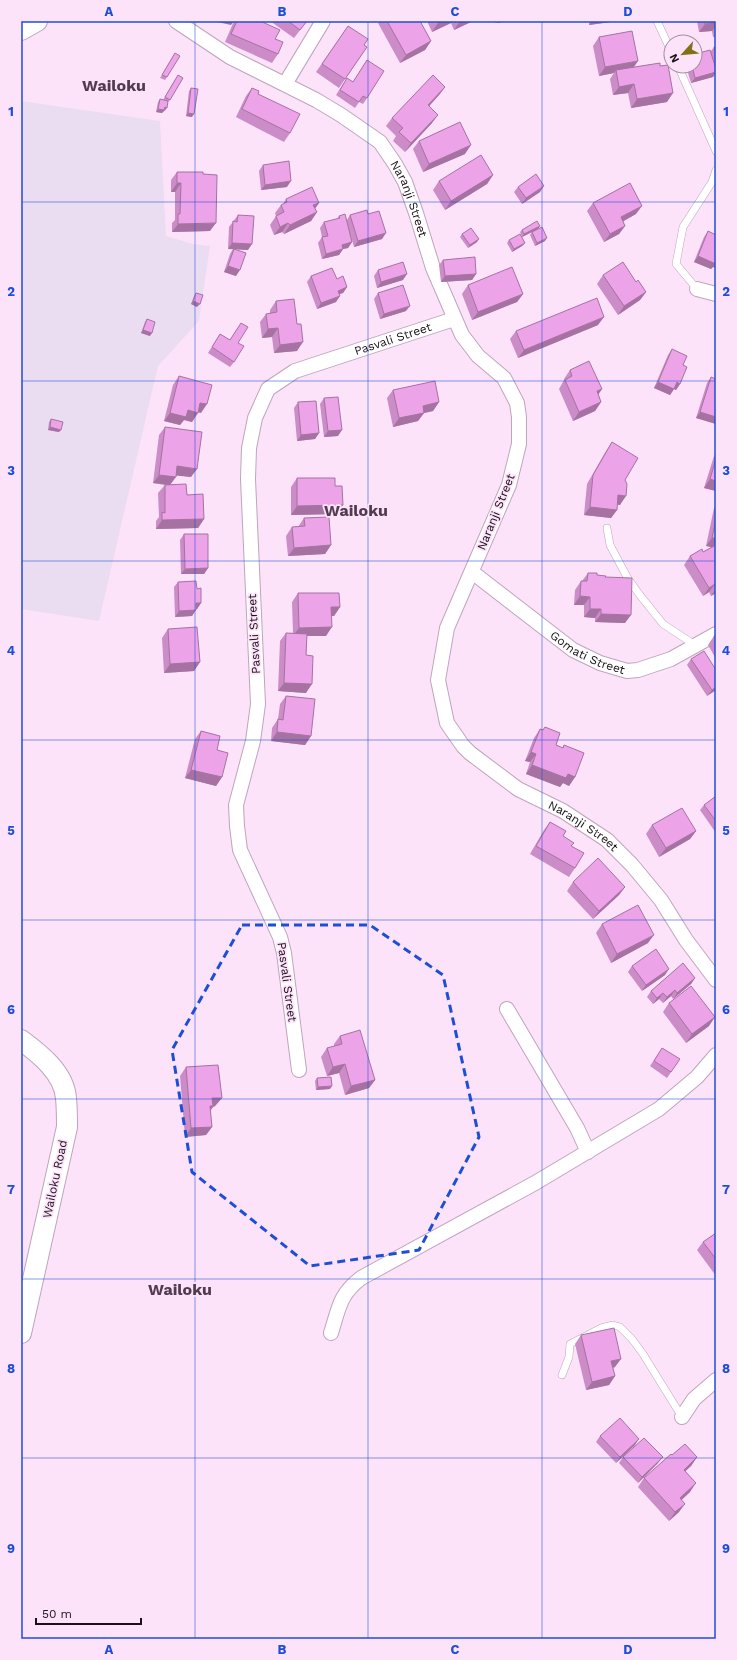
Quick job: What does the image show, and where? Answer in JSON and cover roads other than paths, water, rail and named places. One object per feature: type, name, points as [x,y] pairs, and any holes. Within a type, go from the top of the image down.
[{"type":"street","points":[[21,30],[37,21]]},
{"type":"street","name":"Naranji Street","points":[[176,21],[230,57],[316,100],[362,129],[380,142],[395,164],[405,182],[433,268],[462,335],[478,356],[504,378],[517,403],[519,417],[519,444],[509,485],[447,628],[438,680],[447,723],[466,749],[518,789],[562,811],[607,840],[632,865],[661,900],[686,940],[716,980]]},
{"type":"street","points":[[285,84],[323,21]]},
{"type":"street","points":[[697,289],[716,294]]},
{"type":"street","name":"Pasvali Street","points":[[299,1070],[284,953],[280,937],[240,850],[237,826],[236,805],[253,741],[258,704],[248,479],[249,448],[255,418],[268,389],[295,372],[454,318]]},
{"type":"street","name":"Gomati Street","points":[[472,572],[573,650],[600,663],[627,671],[638,670],[671,659],[716,634]]},
{"type":"street","points":[[507,1009],[577,1128],[588,1152]]},
{"type":"street","name":"Wailoku Road","points":[[21,1040],[41,1055],[58,1074],[66,1097],[67,1127],[21,1333]]},
{"type":"street","points":[[331,1333],[343,1295],[352,1284],[535,1183],[659,1109],[697,1077],[716,1055]]},
{"type":"street","points":[[682,1417],[694,1399],[716,1380]]},
{"type":"lane","points":[[657,21],[663,34]]},
{"type":"lane","points":[[682,74],[716,151]]},
{"type":"lane","points":[[697,289],[676,264],[683,227],[712,182],[716,170]]},
{"type":"lane","points":[[607,528],[610,545],[627,577],[639,594],[664,624],[695,645]]},
{"type":"lane","points":[[562,1375],[569,1357],[570,1344],[601,1328],[613,1325],[620,1327],[643,1354],[682,1417]]},
{"type":"district","name":"Wailoku","points":[[114,85]]},
{"type":"district","name":"Wailoku","points":[[356,510]]},
{"type":"district","name":"Wailoku","points":[[180,1289]]}]
